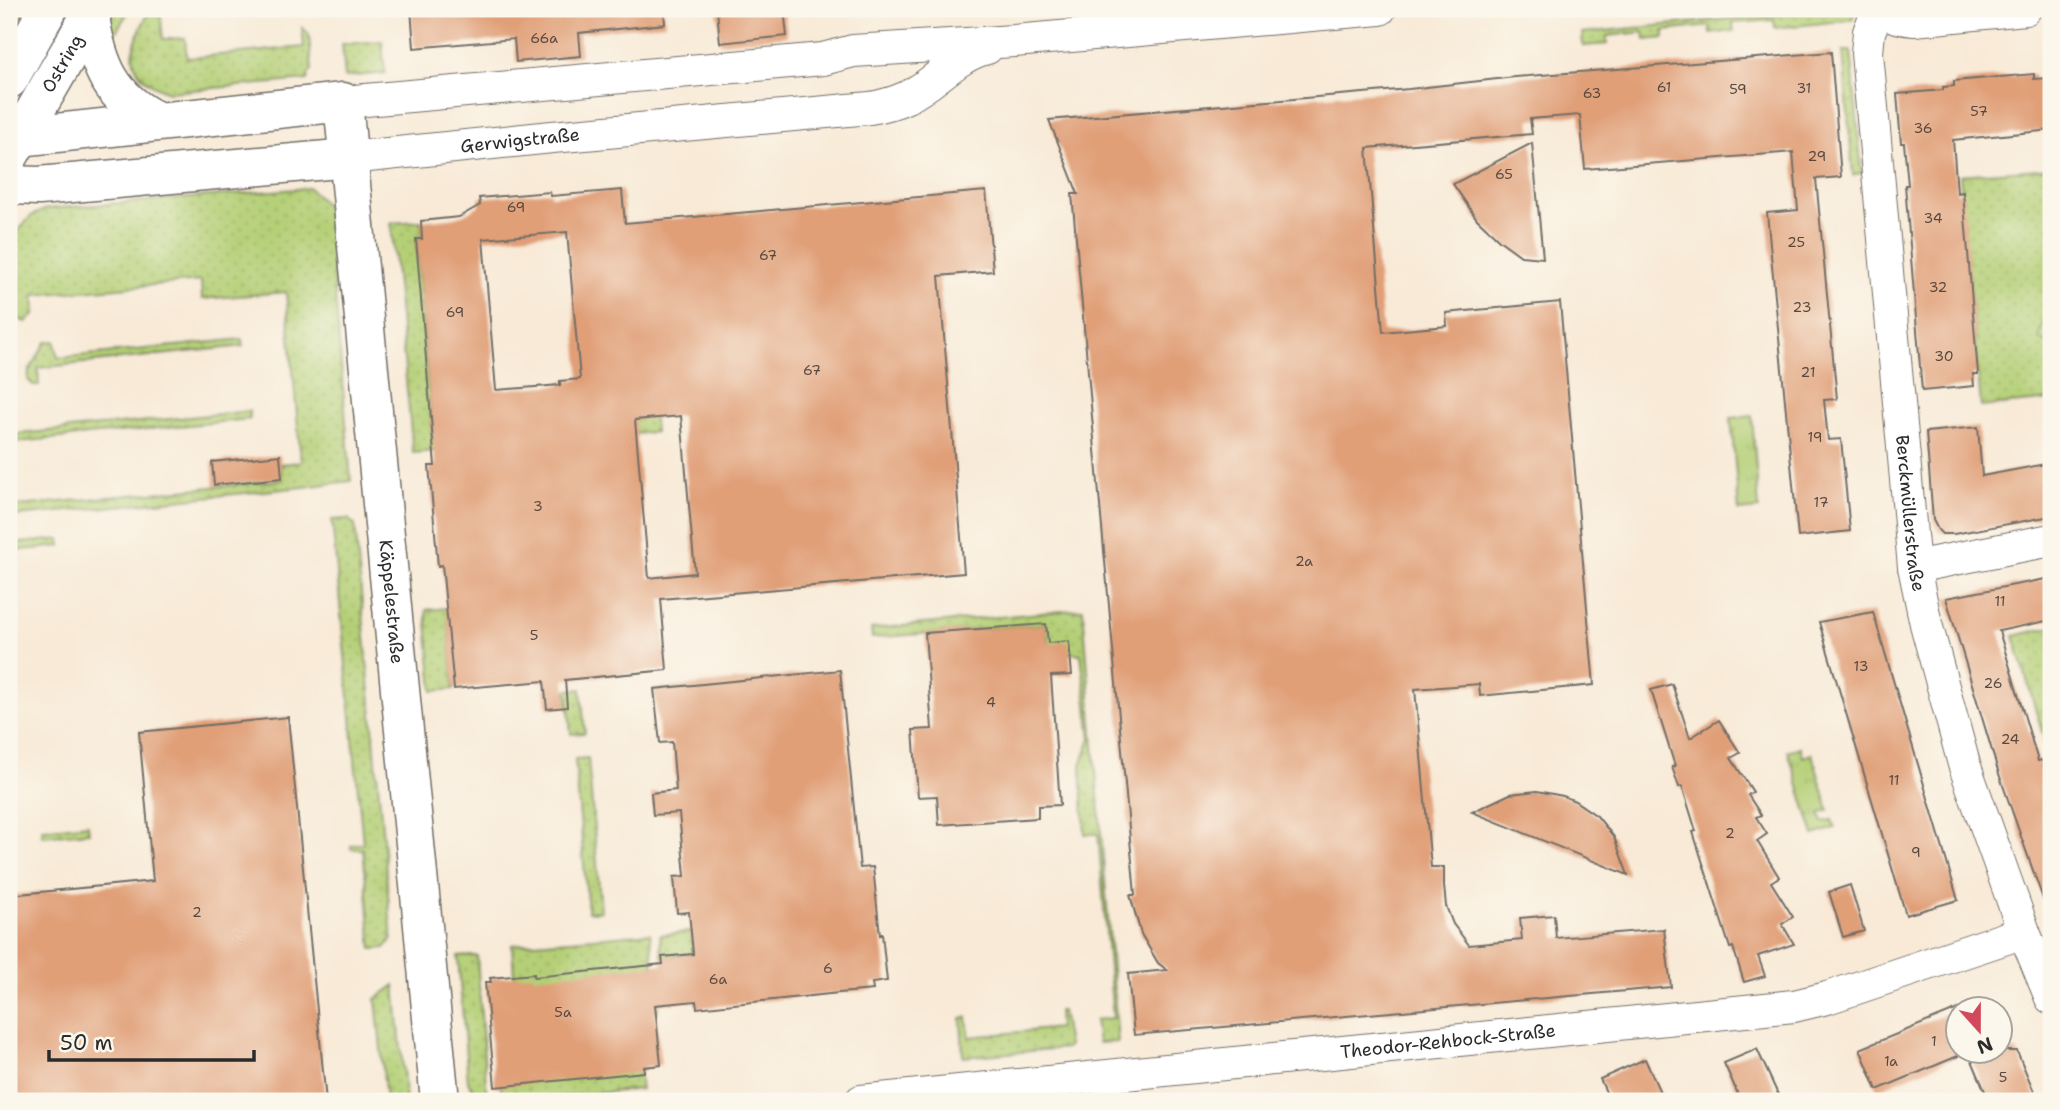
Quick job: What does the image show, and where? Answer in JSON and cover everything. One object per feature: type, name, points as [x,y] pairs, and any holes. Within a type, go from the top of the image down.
[{"type":"street","points":[[9,79],[48,9]]},
{"type":"street","name":"Gerwigstraße","points":[[14,146],[157,121],[343,102],[823,59],[853,51],[1014,41],[1253,14],[1380,9]]},
{"type":"street","points":[[1878,9],[1896,17],[1914,20],[2025,9]]},
{"type":"street","name":"Berckmüllerstraße","points":[[1878,9],[1869,32],[1867,53],[1914,567],[1926,624],[1964,764],[2024,932],[2051,998]]},
{"type":"street","points":[[92,12],[97,53],[102,67],[123,99],[157,121]]},
{"type":"street","name":"Ostring","points":[[14,146],[92,12]]},
{"type":"street","name":"Gerwigstraße","points":[[9,185],[52,185],[870,108],[909,96],[974,52],[1014,41]]},
{"type":"street","name":"Käppelestraße","points":[[343,102],[440,1101]]},
{"type":"street","points":[[1914,567],[2051,540]]},
{"type":"street","name":"Theodor-Rehbock-Straße","points":[[861,1101],[1794,1006],[1827,998],[2024,932]]},
{"type":"green space","points":[[9,9],[27,9],[9,41]]},
{"type":"green space","points":[[112,9],[130,9],[109,43],[109,22]]},
{"type":"green space","points":[[151,9],[160,9],[163,39],[185,38],[187,58],[304,47],[302,28],[309,34],[312,70],[307,80],[169,92],[142,77],[133,58],[138,35]]},
{"type":"green space","points":[[1857,9],[1852,19],[1843,21],[1775,28],[1774,20],[1733,23],[1734,31],[1711,34],[1710,26],[1664,31],[1664,38],[1645,40],[1644,32],[1607,36],[1607,44],[1583,46],[1582,33]]},
{"type":"green space","points":[[382,41],[385,73],[345,77],[342,44]]},
{"type":"green space","points":[[1843,51],[1851,51],[1862,173],[1853,176]]},
{"type":"green space","points":[[2051,168],[2051,400],[1981,407],[1960,175]]},
{"type":"green space","points":[[309,188],[326,205],[329,224],[351,481],[9,517],[9,507],[282,480],[281,464],[301,462],[286,292],[202,299],[201,281],[34,295],[35,313],[26,322],[9,316],[9,247],[31,216],[46,209]]},
{"type":"green space","points":[[421,221],[422,239],[416,240],[433,443],[641,419],[639,252],[655,432],[413,453],[391,223]]},
{"type":"green space","points":[[2051,290],[2051,345],[2039,339],[2041,327],[2049,318],[2046,303]]},
{"type":"green space","points":[[242,339],[243,346],[38,368],[39,385],[33,385],[28,380],[29,371],[46,342],[55,341],[58,358]]},
{"type":"green space","points":[[249,411],[250,419],[9,443],[9,435]]},
{"type":"green space","points":[[1752,416],[1759,509],[1739,511],[1731,418]]},
{"type":"green space","points":[[348,519],[355,525],[392,939],[385,948],[372,949],[363,849],[351,849],[351,845],[363,843],[332,520]]},
{"type":"green space","points":[[60,539],[61,546],[11,551],[10,544]]},
{"type":"green space","points":[[447,608],[454,689],[433,691],[426,610]]},
{"type":"green space","points":[[1083,609],[1118,1042],[1098,1043],[1095,1020],[1113,1018],[1098,834],[1085,834],[1081,765],[1091,738],[1081,654],[1070,653],[1048,643],[1046,624],[872,638],[871,629]]},
{"type":"green space","points":[[2051,627],[2051,744],[2046,745],[2014,636]]},
{"type":"green space","points":[[581,689],[585,733],[571,734],[567,690]]},
{"type":"green space","points":[[1800,747],[1803,757],[1812,754],[1829,810],[1820,813],[1823,822],[1832,820],[1835,828],[1814,835],[1788,751]]},
{"type":"green space","points":[[588,758],[601,911],[588,912],[575,759]]},
{"type":"green space","points":[[88,824],[89,832],[42,836],[42,829]]},
{"type":"green space","points":[[691,932],[693,954],[662,957],[660,935]]},
{"type":"green space","points":[[650,933],[658,1010],[646,1011],[514,976],[512,945]]},
{"type":"green space","points":[[458,956],[477,956],[487,1101],[474,1092],[468,1081]]},
{"type":"green space","points":[[395,985],[406,1101],[386,1101],[376,999]]},
{"type":"green space","points":[[1058,1011],[1062,1011],[1068,1046],[1066,1048],[963,1055],[961,1018],[967,1017],[969,1037],[1059,1028]]},
{"type":"green space","points":[[638,1067],[641,1089],[517,1101],[506,1101],[502,1095],[500,1081]]},
{"type":"building","points":[[411,9],[664,9],[665,24],[579,33],[581,56],[516,62],[514,39],[414,48]]},
{"type":"building","points":[[717,9],[784,9],[787,36],[720,43]]},
{"type":"building","points":[[1831,52],[1841,177],[1816,179],[1837,399],[1824,400],[1828,440],[1841,439],[1850,531],[1798,537],[1767,213],[1798,210],[1793,152],[1585,169],[1580,115],[1530,119],[1532,134],[1367,148],[1383,332],[1447,326],[1446,313],[1560,302],[1594,685],[1480,696],[1479,684],[1415,689],[1431,867],[1444,867],[1446,906],[1453,924],[1469,945],[1522,940],[1520,918],[1554,915],[1556,938],[1664,929],[1671,987],[1134,1035],[1128,974],[1167,970],[1158,963],[1141,934],[1130,895],[1135,895],[1072,194],[1078,194],[1049,120],[1409,89],[1515,77]]},
{"type":"building","points":[[2034,74],[2034,79],[2051,78],[2051,130],[1953,140],[1957,193],[1963,192],[1978,374],[1973,374],[1974,386],[1922,391],[1905,185],[1908,185],[1897,94],[1943,90],[1943,87],[1954,86],[1954,81]]},
{"type":"building","points":[[1532,143],[1543,258],[1521,256],[1499,240],[1477,219],[1453,184]]},
{"type":"building","points":[[622,190],[625,223],[986,191],[993,271],[939,276],[964,573],[661,599],[667,670],[565,680],[567,707],[547,709],[544,681],[454,689],[442,565],[438,566],[429,466],[435,466],[416,239],[422,239],[421,221],[459,217],[480,205],[479,198],[550,192],[551,196]],"holes":[[[567,232],[580,379],[560,381],[560,385],[496,390],[483,239]],[[681,416],[695,573],[649,578],[635,420]]]},
{"type":"building","points":[[1978,427],[1982,476],[2051,463],[2051,516],[1954,534],[1942,534],[1938,530],[1933,520],[1926,432]]},
{"type":"building","points":[[280,455],[282,478],[214,485],[212,462]]},
{"type":"building","points":[[2051,578],[2051,620],[1999,631],[2038,761],[2042,760],[2051,787],[2051,913],[2048,913],[1999,774],[1946,598]]},
{"type":"building","points":[[1873,612],[1958,900],[1906,915],[1819,622]]},
{"type":"building","points":[[1046,624],[1048,643],[1069,641],[1072,675],[1051,676],[1060,805],[1038,806],[1038,818],[939,825],[937,796],[918,797],[913,730],[932,729],[925,633]]},
{"type":"building","points":[[840,670],[860,868],[873,867],[887,981],[872,983],[873,990],[697,1008],[696,1001],[655,1005],[661,1065],[644,1067],[644,1072],[495,1087],[485,982],[491,982],[490,978],[534,974],[534,977],[663,964],[662,957],[693,954],[689,912],[677,913],[674,877],[685,876],[679,813],[653,815],[651,793],[676,790],[672,742],[660,743],[654,689]]},
{"type":"building","points":[[1672,684],[1690,738],[1719,720],[1740,753],[1731,758],[1753,792],[1748,795],[1761,815],[1756,817],[1767,834],[1757,841],[1779,877],[1771,882],[1793,917],[1782,924],[1794,944],[1758,956],[1765,976],[1744,982],[1733,947],[1730,948],[1693,832],[1696,831],[1682,786],[1679,787],[1672,767],[1675,766],[1651,690]]},
{"type":"building","points":[[288,717],[326,1101],[9,1101],[9,895],[153,881],[139,732]]},
{"type":"building","points":[[1537,791],[1575,801],[1597,816],[1614,837],[1628,875],[1472,812],[1510,794]]},
{"type":"building","points":[[1850,885],[1864,931],[1843,937],[1829,892]]},
{"type":"building","points":[[1944,1015],[1944,1062],[1877,1090],[1860,1049]]},
{"type":"building","points":[[1757,1049],[1781,1101],[1741,1101],[1724,1063]]},
{"type":"building","points":[[2014,1051],[2017,1051],[2038,1101],[1989,1101],[1973,1064],[2014,1064]]},
{"type":"building","points":[[1645,1059],[1664,1101],[1610,1101],[1600,1079]]}]
